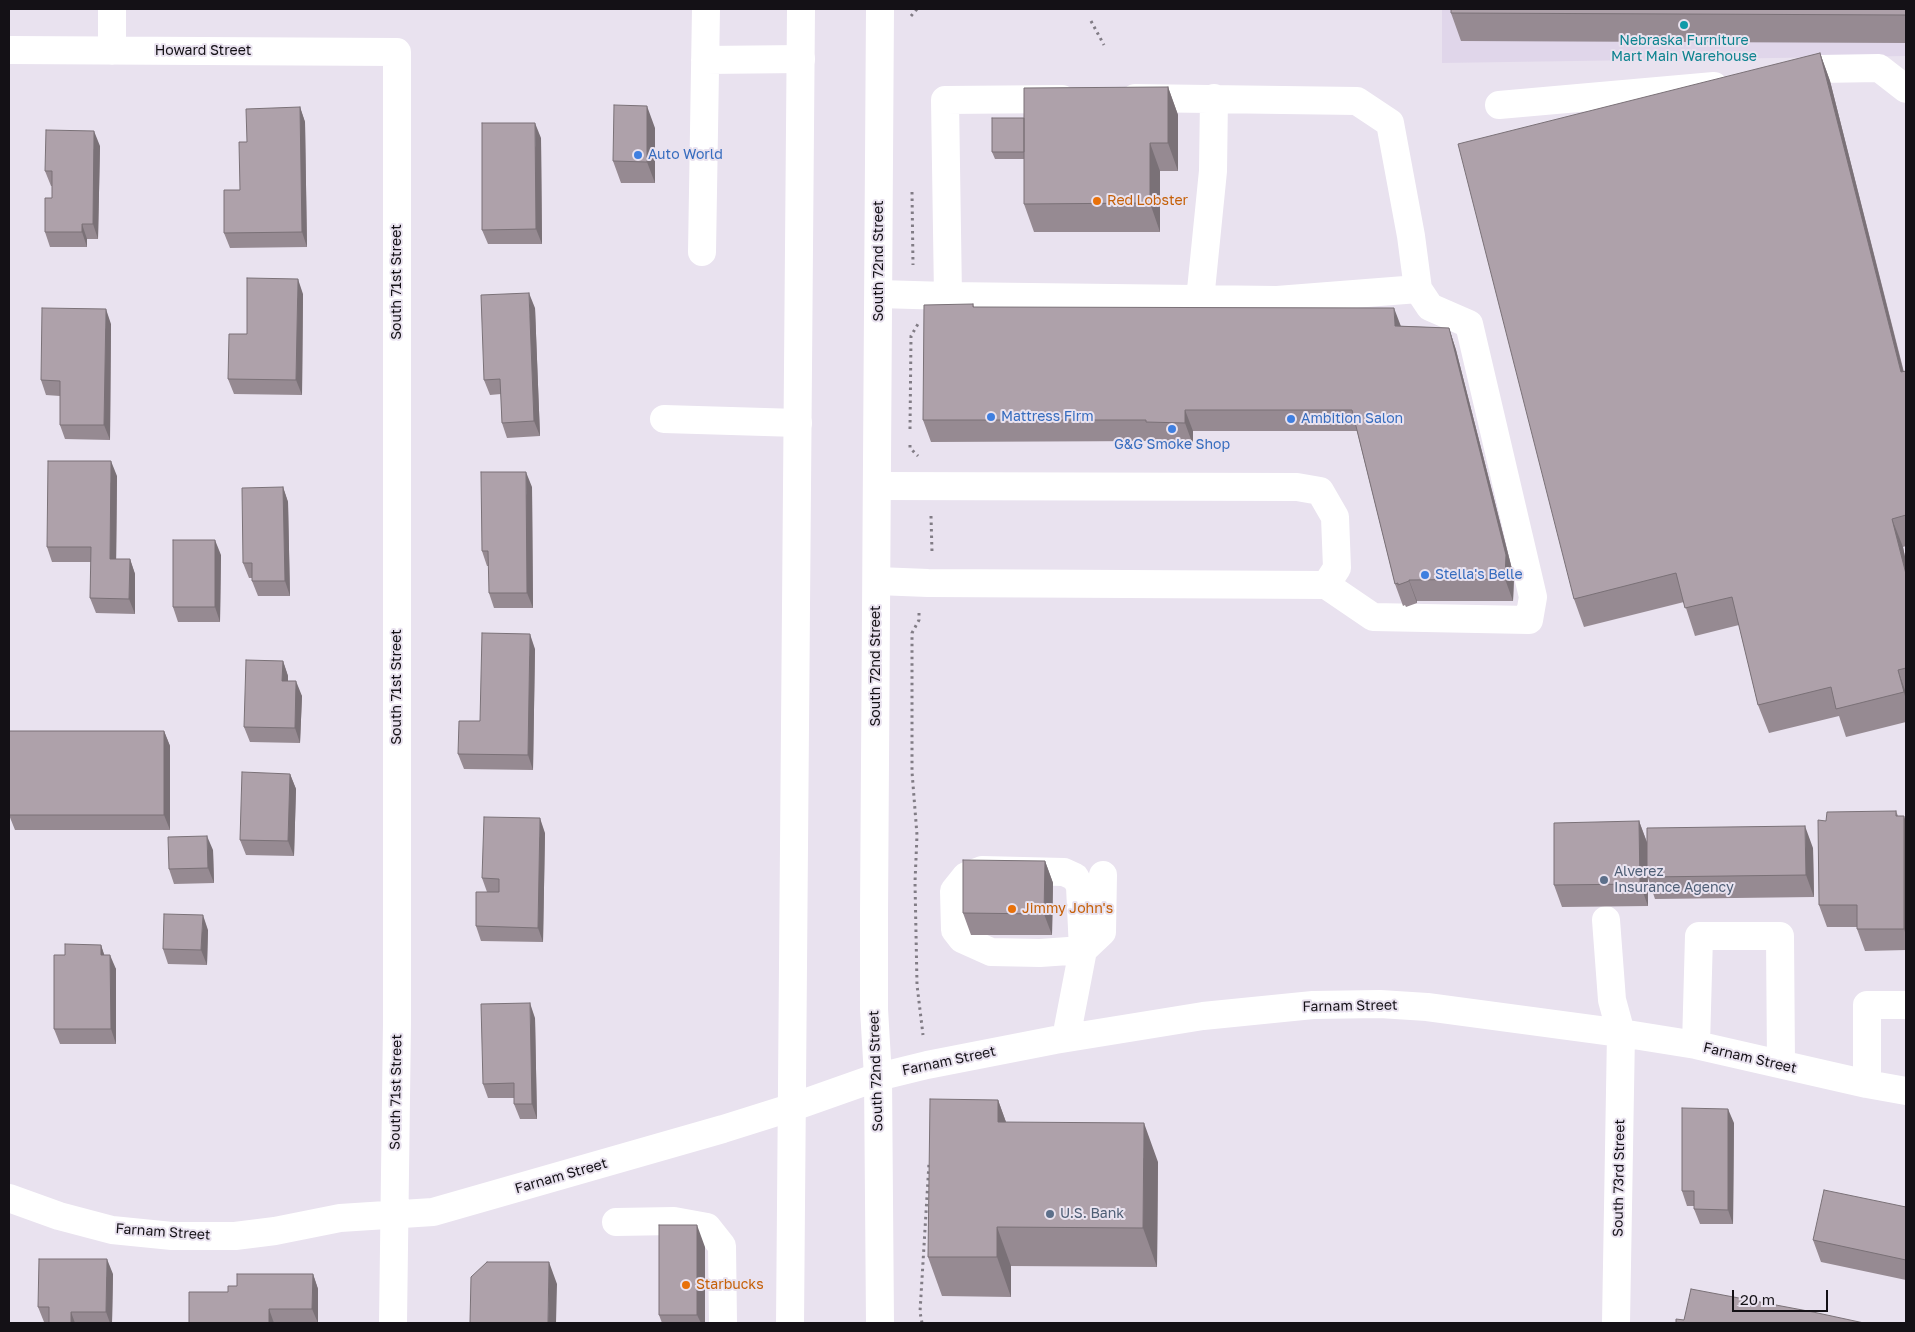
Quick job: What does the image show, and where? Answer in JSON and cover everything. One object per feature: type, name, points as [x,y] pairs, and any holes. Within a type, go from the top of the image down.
[{"type":"street","points":[[112,9],[112,51]]},
{"type":"street","points":[[702,252],[706,9]]},
{"type":"street","points":[[790,1323],[801,9]]},
{"type":"street","name":"South 72nd Street","points":[[880,9],[874,911],[874,1009],[878,1077],[880,1323]]},
{"type":"street","name":"Howard Street","points":[[9,50],[397,52]]},
{"type":"street","name":"South 71st Street","points":[[393,1323],[397,1023],[397,52]]},
{"type":"street","points":[[705,60],[801,58]]},
{"type":"street","points":[[1765,81],[1819,69],[1878,68],[1906,88]]},
{"type":"street","points":[[1499,105],[1735,84]]},
{"type":"street","points":[[876,581],[928,583],[1326,585],[1373,617],[1529,620],[1533,597],[1469,324],[1430,307],[1418,289],[1411,236],[1390,123],[1357,101],[1113,98]]},
{"type":"street","points":[[1200,300],[1213,171],[1214,98]]},
{"type":"street","points":[[948,296],[946,100],[1083,99]]},
{"type":"street","points":[[879,294],[1277,300],[1418,289]]},
{"type":"street","points":[[664,419],[798,423]]},
{"type":"street","points":[[877,486],[1297,487],[1320,491],[1335,517],[1338,568],[1326,585]]},
{"type":"street","points":[[1066,1038],[1083,950],[1080,886],[1075,877],[1064,872],[982,870],[966,876],[954,891],[955,930],[962,939],[991,952],[1040,954],[1083,950],[1102,932],[1103,875]]},
{"type":"street","name":"South 73rd Street","points":[[1606,920],[1612,1000],[1621,1033],[1616,1323]]},
{"type":"street","points":[[1696,1045],[1699,936],[1780,936],[1781,1064]]},
{"type":"street","name":"Farnam Street","points":[[9,1198],[59,1216],[112,1230],[172,1236],[235,1236],[275,1231],[340,1218],[394,1213],[433,1212],[793,1107],[878,1077],[927,1065],[1066,1038],[1203,1016],[1305,1006],[1358,1004],[1464,1010],[1696,1045],[1902,1092]]},
{"type":"street","points":[[1867,1084],[1867,1005],[1906,1005]]},
{"type":"street","points":[[616,1222],[674,1221],[707,1227],[722,1246],[723,1323]]},
{"type":"path","points":[[909,18],[917,9]]},
{"type":"path","points":[[1090,21],[1104,45]]},
{"type":"path","points":[[912,188],[913,268],[919,282],[921,320],[911,336],[910,448],[923,461],[921,471],[931,512],[933,559],[933,568],[918,610],[919,620],[912,633],[912,772],[917,834],[915,882],[917,985],[927,1065]]},
{"type":"path","points":[[922,1323],[920,1312],[929,1155]]},
{"type":"shaded area","name":"Nebraska Furniture Mart Main Warehouse","points":[[1442,9],[1906,9],[1906,56],[1442,63]]},
{"type":"building","points":[[1451,9],[1906,9],[1906,15],[1451,13]]},
{"type":"building","points":[[1820,53],[1901,372],[1906,371],[1906,515],[1892,519],[1906,574],[1906,668],[1898,670],[1904,692],[1836,709],[1831,687],[1758,705],[1732,597],[1685,608],[1676,573],[1574,599],[1458,144]]},
{"type":"building","name":"Red Lobster","points":[[1168,87],[1168,143],[1150,143],[1150,203],[1024,204],[1024,88]]},
{"type":"building","points":[[614,105],[647,106],[647,162],[613,161]]},
{"type":"building","points":[[300,107],[302,232],[224,233],[224,190],[240,190],[239,142],[247,142],[246,109]]},
{"type":"building","points":[[992,118],[1024,118],[1024,152],[992,152]]},
{"type":"building","points":[[482,123],[535,123],[536,229],[482,230]]},
{"type":"building","points":[[46,130],[94,131],[93,224],[82,224],[82,232],[45,232],[45,198],[52,198],[52,171],[45,171]]},
{"type":"building","points":[[247,278],[298,279],[296,380],[228,379],[229,334],[247,334]]},
{"type":"building","points":[[529,293],[534,421],[502,423],[500,379],[484,380],[481,295]]},
{"type":"building","points":[[973,304],[973,307],[1394,308],[1395,326],[1449,328],[1506,555],[1505,579],[1409,580],[1398,585],[1398,583],[1395,584],[1352,410],[1185,410],[1185,423],[1146,422],[1146,420],[923,420],[924,305]]},
{"type":"building","points":[[42,308],[106,309],[104,425],[60,425],[60,381],[41,380]]},
{"type":"building","points":[[48,461],[111,461],[110,559],[130,559],[129,599],[90,598],[91,547],[47,547]]},
{"type":"building","points":[[481,472],[526,472],[527,593],[489,593],[488,551],[482,551]]},
{"type":"building","points":[[283,487],[285,581],[252,581],[252,563],[243,563],[242,488]]},
{"type":"building","points":[[173,540],[215,540],[215,607],[173,607]]},
{"type":"building","points":[[482,633],[530,634],[528,755],[458,754],[459,721],[480,721]]},
{"type":"building","points":[[246,660],[283,661],[282,681],[296,681],[295,728],[244,727]]},
{"type":"building","points":[[9,731],[164,731],[164,815],[9,815]]},
{"type":"building","points":[[242,772],[290,774],[288,841],[240,840]]},
{"type":"building","points":[[1896,811],[1896,816],[1904,816],[1904,929],[1857,929],[1857,905],[1819,905],[1818,820],[1826,821],[1827,812]]},
{"type":"building","points":[[484,817],[540,818],[538,928],[476,926],[476,892],[499,892],[499,879],[482,878]]},
{"type":"building","points":[[1639,821],[1640,884],[1554,885],[1554,823]]},
{"type":"building","points":[[1805,826],[1806,875],[1647,877],[1647,828]]},
{"type":"building","points":[[207,836],[208,868],[169,869],[168,837]]},
{"type":"building","points":[[963,860],[1045,861],[1044,914],[963,913]]},
{"type":"building","points":[[164,914],[203,915],[201,950],[163,949]]},
{"type":"building","points":[[65,944],[101,945],[101,955],[110,955],[111,1029],[54,1029],[54,955],[65,955]]},
{"type":"building","points":[[530,1003],[532,1104],[514,1104],[514,1083],[483,1084],[481,1004]]},
{"type":"building","name":"U.S. Bank","points":[[930,1099],[998,1100],[998,1122],[1144,1123],[1143,1228],[997,1227],[997,1257],[928,1257]]},
{"type":"building","points":[[1682,1108],[1728,1109],[1728,1210],[1694,1209],[1694,1191],[1682,1191]]},
{"type":"building","points":[[1824,1190],[1906,1207],[1906,1260],[1813,1240]]},
{"type":"building","points":[[659,1225],[697,1225],[697,1315],[659,1315]]},
{"type":"building","points":[[39,1259],[107,1259],[106,1312],[71,1312],[71,1323],[49,1323],[49,1307],[38,1307]]},
{"type":"building","points":[[487,1262],[549,1262],[548,1323],[470,1323],[471,1277]]},
{"type":"building","points":[[237,1274],[313,1274],[312,1309],[269,1309],[269,1323],[189,1323],[189,1292],[228,1292],[228,1286],[237,1286]]},
{"type":"building","points":[[1691,1289],[1864,1323],[1676,1323],[1676,1319],[1684,1320]]},
{"type":"place","name":"Nebraska Furniture Mart Main Warehouse","points":[[1684,25]]},
{"type":"place","name":"Auto World","points":[[638,155]]},
{"type":"place","name":"Red Lobster","points":[[1097,201]]},
{"type":"place","name":"Mattress Firm","points":[[991,417]]},
{"type":"place","name":"Ambition Salon","points":[[1291,419]]},
{"type":"place","name":"G&G Smoke Shop","points":[[1172,429]]},
{"type":"place","name":"Stella's Belle","points":[[1425,575]]},
{"type":"place","name":"Alverez Insurance Agency","points":[[1604,880]]},
{"type":"place","name":"Jimmy John's","points":[[1012,909]]},
{"type":"place","name":"U.S. Bank","points":[[1050,1214]]},
{"type":"place","name":"Starbucks","points":[[686,1285]]}]
